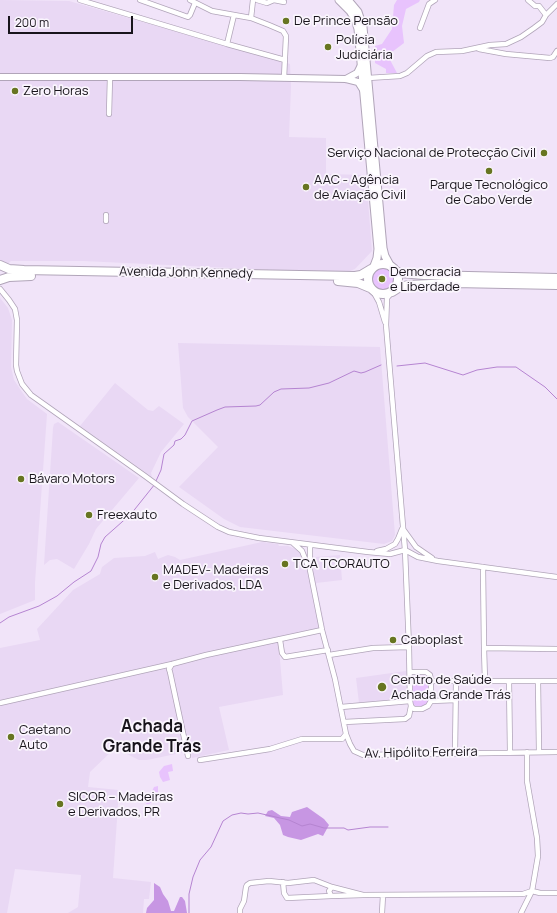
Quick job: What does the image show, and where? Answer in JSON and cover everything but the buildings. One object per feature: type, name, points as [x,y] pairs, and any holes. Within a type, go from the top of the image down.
[{"type":"highway","points":[[557,278],[431,276],[400,273],[383,264],[373,268],[367,278],[371,290],[382,295],[408,285],[454,283],[557,285]]},
{"type":"highway","name":"Avenida John Kennedy","points":[[0,265],[9,269],[24,270],[355,276],[361,275],[373,268]]},
{"type":"highway","points":[[392,292],[398,279],[393,268]]},
{"type":"highway","name":"Avenida John Kennedy","points":[[0,280],[23,275],[348,281],[363,284],[371,290]]},
{"type":"main road","points":[[339,0],[350,11],[357,24],[378,249],[377,258],[373,268]]},
{"type":"main road","points":[[348,0],[358,12],[362,22],[383,248],[385,256],[393,268]]},
{"type":"main road","points":[[346,79],[357,74],[361,64]]},
{"type":"main road","points":[[0,77],[346,79],[358,82],[364,91]]},
{"type":"street","points":[[80,0],[285,60]]},
{"type":"street","points":[[140,0],[188,17],[190,15],[193,1],[212,10],[251,18],[283,31],[286,36],[284,78]]},
{"type":"street","points":[[251,18],[253,0]]},
{"type":"street","points":[[257,0],[267,2],[274,0],[284,2]]},
{"type":"street","points":[[420,28],[429,4],[435,0]]},
{"type":"street","points":[[528,0],[535,6],[539,6],[546,16]]},
{"type":"street","points":[[368,78],[400,76],[407,73],[427,56],[436,52],[462,51],[490,45],[506,44],[514,41],[542,22],[557,4]]},
{"type":"street","points":[[227,44],[234,14]]},
{"type":"street","points":[[478,48],[506,54],[550,58],[557,51]]},
{"type":"street","points":[[109,114],[110,77]]},
{"type":"street","points":[[106,215],[106,221]]},
{"type":"street","points":[[0,289],[16,312],[16,365],[19,378],[36,400],[210,522],[229,532],[249,537],[368,552],[390,554],[404,550],[418,557],[438,561],[557,577]]},
{"type":"street","points":[[371,290],[379,302],[386,325]]},
{"type":"street","points":[[344,722],[406,719],[410,715],[410,672],[404,550],[386,325],[387,298],[392,292]]},
{"type":"street","points":[[368,552],[383,550],[391,547],[398,539],[402,527]]},
{"type":"street","points":[[402,527],[416,548],[438,561]]},
{"type":"street","points":[[289,542],[296,545],[302,551],[310,570]]},
{"type":"street","points":[[310,545],[310,570]]},
{"type":"street","points":[[483,567],[485,681]]},
{"type":"street","name":"Av. Hipólito Ferreira","points":[[310,570],[346,734],[352,748],[360,754],[557,752]]},
{"type":"street","points":[[0,702],[322,630]]},
{"type":"street","points":[[280,640],[282,655],[285,657],[373,648],[409,647]]},
{"type":"street","points":[[484,648],[557,649]]},
{"type":"street","points":[[172,664],[170,672],[188,756]]},
{"type":"street","points":[[410,672],[426,672],[430,675],[431,681],[430,704],[424,709],[414,708],[411,706]]},
{"type":"street","points":[[431,681],[557,681]]},
{"type":"street","points":[[509,681],[510,752]]},
{"type":"street","points":[[538,681],[539,752]]},
{"type":"street","points":[[455,753],[456,682]]},
{"type":"street","points":[[431,701],[456,700]]},
{"type":"street","points":[[341,707],[410,701]]},
{"type":"street","points":[[200,760],[270,749],[302,739],[342,739],[346,734]]},
{"type":"street","points":[[521,913],[532,891],[538,856],[536,829],[527,781],[527,752]]},
{"type":"street","points":[[240,913],[248,884],[262,881],[283,882],[314,880],[332,887],[363,895]]},
{"type":"street","points":[[283,882],[284,895],[287,898],[363,895],[523,894],[532,891],[557,894]]},
{"type":"street","points":[[331,896],[329,891],[332,887]]},
{"type":"street","points":[[382,913],[383,895]]},
{"type":"shaded area","points":[[0,0],[69,1],[290,64],[291,87],[289,137],[326,138],[326,174],[366,175],[372,251],[355,269],[347,272],[83,261],[11,261],[0,270]]},
{"type":"shaded area","points":[[397,0],[420,0],[406,9],[402,26],[404,43],[392,52],[389,58],[397,73],[386,73],[386,69],[375,63],[375,46],[382,44],[392,29],[394,5]]},
{"type":"shaded area","points":[[382,267],[391,270],[394,279],[391,288],[382,291],[373,288],[370,279],[373,270]]},
{"type":"shaded area","points":[[0,298],[8,308],[12,320],[11,367],[14,380],[27,399],[47,414],[35,600],[0,614]]},
{"type":"shaded area","points":[[178,343],[380,347],[395,535],[392,541],[384,544],[240,527],[224,519],[179,487],[218,447],[188,417],[183,408]]},
{"type":"shaded area","points":[[115,383],[148,410],[153,411],[159,406],[184,424],[161,452],[151,473],[152,477],[80,426]]},
{"type":"shaded area","points":[[58,422],[139,478],[96,529],[74,569],[57,559],[50,560],[44,565],[53,428],[54,424]]},
{"type":"shaded area","points":[[262,542],[278,544],[279,546],[288,546],[315,557],[340,555],[342,580],[316,583],[325,627],[280,638],[282,659],[279,648],[283,695],[219,707],[229,750],[192,758],[190,751],[147,760],[139,760],[115,748],[90,772],[88,787],[119,790],[113,878],[151,882],[149,899],[144,899],[143,913],[68,913],[78,907],[81,875],[15,869],[7,913],[0,913],[0,648],[40,640],[37,629],[73,590],[100,574],[102,567],[114,558],[145,556],[155,552],[158,559],[168,555],[180,560]]},
{"type":"shaded area","name":"Centro de Saúde Achada Grande Trás","points":[[406,671],[406,698],[359,703],[356,678]]},
{"type":"shaded area","points":[[417,675],[424,675],[428,678],[428,702],[424,706],[416,707],[412,702],[413,679]]},
{"type":"shaded area","points":[[172,764],[173,771],[168,772],[170,780],[163,782],[159,772],[164,766]]},
{"type":"shaded area","points":[[158,786],[158,792],[161,796],[149,804],[146,804],[154,787]]},
{"type":"shaded area","points":[[307,807],[324,819],[329,825],[323,836],[318,834],[301,840],[288,837],[283,835],[280,825],[274,818],[265,816],[268,811],[272,810],[281,816],[290,817],[292,812]]},
{"type":"shaded area","points":[[154,883],[160,887],[168,901],[171,911],[174,911],[180,897],[182,897],[185,901],[187,913],[146,913],[147,908],[154,900]]},
{"type":"waterway","points":[[397,366],[425,363],[463,375],[477,370],[497,367],[516,367],[545,387],[557,399]]},
{"type":"waterway","points":[[156,481],[161,470],[164,454],[174,445],[175,441],[181,439],[185,435],[192,421],[225,407],[260,405],[274,392],[281,389],[309,388],[329,383],[354,371],[361,373],[381,365]]},
{"type":"waterway","points":[[0,623],[9,617],[39,606],[57,596],[74,582],[91,571],[105,537],[131,514],[155,484]]},
{"type":"waterway","points":[[189,913],[189,894],[193,877],[200,860],[211,847],[223,821],[232,815],[241,813],[258,813],[289,820],[302,826],[310,824],[324,828],[344,828],[348,830],[370,827],[388,827]]},
{"type":"place","name":"De Prince Pensão","points":[[286,21]]},
{"type":"place","name":"Polícia Judiciária","points":[[328,47]]},
{"type":"place","name":"Zero Horas","points":[[15,91]]},
{"type":"place","name":"Serviço Nacional de Protecção Civil","points":[[544,153]]},
{"type":"place","name":"Parque Tecnológico de Cabo Verde","points":[[489,171]]},
{"type":"place","name":"AAC - Agência de Aviação Civil","points":[[306,187]]},
{"type":"place","name":"Democracia e Liberdade","points":[[382,279]]},
{"type":"place","name":"Bávaro Motors","points":[[21,479]]},
{"type":"place","name":"Freexauto","points":[[89,515]]},
{"type":"place","name":"TCA TCORAUTO","points":[[285,564]]},
{"type":"place","name":"MADEV- Madeiras e Derivados, LDA","points":[[155,577]]},
{"type":"place","name":"Caboplast","points":[[393,640]]},
{"type":"place","name":"Centro de Saúde Achada Grande Trás","points":[[382,687]]},
{"type":"place","name":"Caetano Auto","points":[[11,737]]},
{"type":"place","name":"SICOR – Madeiras e Derivados, PR","points":[[60,804]]},
{"type":"district","name":"Achada Grande Trás","points":[[152,737]]}]
